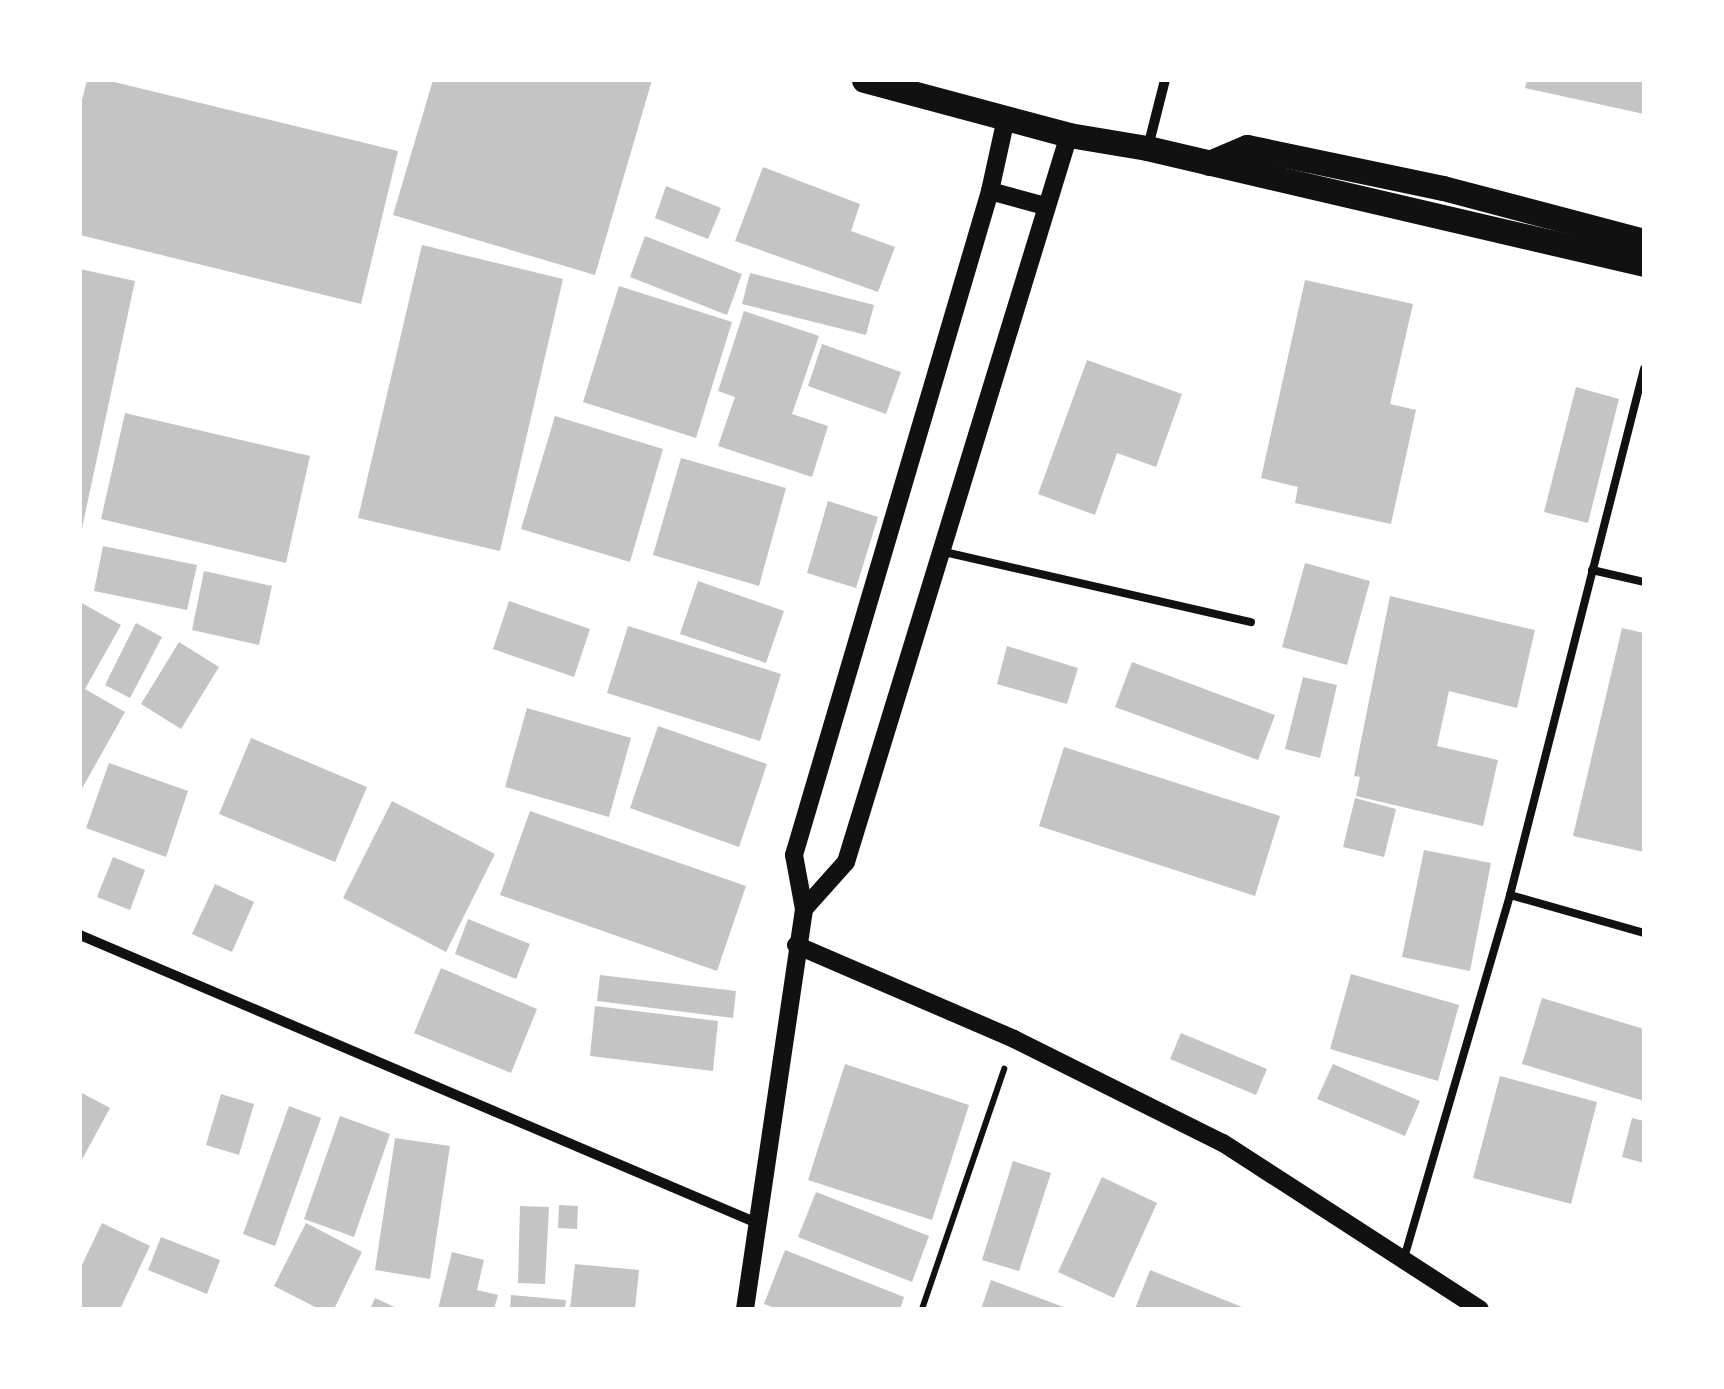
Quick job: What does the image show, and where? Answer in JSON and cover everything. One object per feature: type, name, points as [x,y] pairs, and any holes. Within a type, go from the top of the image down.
[{"type":"main road","points":[[864,80],[1069,135],[1148,148],[1644,264]]},
{"type":"main road","points":[[1209,163],[1248,147],[1443,188],[1644,241]]},
{"type":"street","points":[[1148,148],[1165,80]]},
{"type":"street","points":[[745,1309],[804,909],[794,855],[990,191],[1006,118]]},
{"type":"street","points":[[804,909],[846,862],[1069,135]]},
{"type":"street","points":[[990,191],[1045,206]]},
{"type":"street","points":[[80,935],[757,1223]]},
{"type":"street","points":[[796,945],[1014,1039],[1223,1142],[1480,1309]]},
{"type":"lane","points":[[1403,1262],[1510,895],[1644,369]]},
{"type":"lane","points":[[940,551],[1251,622]]},
{"type":"lane","points":[[1592,570],[1644,582]]},
{"type":"lane","points":[[1510,895],[1644,933]]},
{"type":"path","points":[[922,1309],[1014,1039]]},
{"type":"building","points":[[87,80],[106,80],[398,151],[361,304],[80,235],[80,108]]},
{"type":"building","points":[[433,80],[652,80],[595,275],[393,215]]},
{"type":"building","points":[[1527,80],[1644,80],[1644,114],[1525,88]]},
{"type":"building","points":[[763,167],[860,204],[851,231],[895,247],[878,292],[735,241]]},
{"type":"building","points":[[666,186],[721,208],[708,239],[655,218]]},
{"type":"building","points":[[645,236],[742,274],[727,315],[630,277]]},
{"type":"building","points":[[422,245],[563,279],[500,551],[358,518]]},
{"type":"building","points":[[80,269],[135,281],[82,528],[80,528]]},
{"type":"building","points":[[750,273],[874,305],[866,335],[742,304]]},
{"type":"building","points":[[1305,280],[1413,304],[1390,404],[1416,410],[1391,524],[1295,503],[1298,487],[1261,478]]},
{"type":"building","points":[[619,286],[732,322],[696,438],[583,402]]},
{"type":"building","points":[[744,311],[819,336],[792,414],[828,426],[812,477],[718,446],[735,397],[718,391]]},
{"type":"building","points":[[822,344],[901,372],[886,414],[808,386]]},
{"type":"building","points":[[1087,360],[1182,394],[1156,467],[1117,453],[1095,515],[1038,494]]},
{"type":"building","points":[[1576,387],[1619,399],[1588,523],[1544,512]]},
{"type":"building","points":[[125,413],[310,456],[286,563],[101,519]]},
{"type":"building","points":[[555,416],[663,449],[630,562],[521,529]]},
{"type":"building","points":[[681,458],[786,488],[759,586],[653,555]]},
{"type":"building","points":[[828,501],[878,517],[856,588],[807,573]]},
{"type":"building","points":[[103,546],[197,565],[187,610],[94,591]]},
{"type":"building","points":[[1305,563],[1370,581],[1347,665],[1282,647]]},
{"type":"building","points":[[204,571],[272,586],[259,645],[192,630]]},
{"type":"building","points":[[698,581],[784,611],[766,663],[680,634]]},
{"type":"building","points":[[1390,596],[1535,630],[1517,708],[1449,691],[1437,746],[1498,760],[1483,826],[1356,796],[1360,777],[1354,776]]},
{"type":"building","points":[[509,601],[590,629],[574,677],[493,649]]},
{"type":"building","points":[[80,602],[121,625],[85,689],[125,712],[80,792]]},
{"type":"building","points":[[136,623],[162,637],[130,698],[105,685]]},
{"type":"building","points":[[628,626],[781,674],[760,741],[607,693]]},
{"type":"building","points":[[1622,628],[1644,633],[1644,852],[1573,836]]},
{"type":"building","points":[[179,642],[219,667],[181,729],[141,704]]},
{"type":"building","points":[[1007,646],[1078,668],[1067,704],[997,684]]},
{"type":"building","points":[[1132,662],[1275,715],[1258,760],[1115,707]]},
{"type":"building","points":[[1303,677],[1337,685],[1320,758],[1285,749]]},
{"type":"building","points":[[527,708],[631,738],[609,817],[505,787]]},
{"type":"building","points":[[658,726],[767,764],[739,847],[630,808]]},
{"type":"building","points":[[251,738],[367,787],[335,862],[219,814]]},
{"type":"building","points":[[1064,747],[1280,816],[1255,896],[1039,826]]},
{"type":"building","points":[[109,763],[188,791],[166,857],[86,828]]},
{"type":"building","points":[[1355,798],[1396,809],[1384,857],[1343,847]]},
{"type":"building","points":[[392,801],[495,854],[446,952],[343,898]]},
{"type":"building","points":[[530,811],[746,886],[717,971],[500,895]]},
{"type":"building","points":[[1424,850],[1491,863],[1470,971],[1402,957]]},
{"type":"building","points":[[113,857],[145,870],[130,910],[97,897]]},
{"type":"building","points":[[215,884],[254,902],[232,952],[192,934]]},
{"type":"building","points":[[468,919],[530,944],[516,979],[455,954]]},
{"type":"building","points":[[441,968],[537,1009],[511,1073],[414,1033]]},
{"type":"building","points":[[1351,974],[1459,1005],[1438,1081],[1330,1049]]},
{"type":"building","points":[[600,975],[736,991],[733,1018],[597,1001]]},
{"type":"building","points":[[1542,998],[1644,1029],[1644,1101],[1522,1064]]},
{"type":"building","points":[[595,1006],[718,1021],[713,1071],[590,1056]]},
{"type":"building","points":[[1181,1033],[1267,1069],[1256,1095],[1170,1059]]},
{"type":"building","points":[[845,1064],[969,1105],[932,1220],[808,1180]]},
{"type":"building","points":[[1333,1064],[1420,1101],[1405,1136],[1317,1099]]},
{"type":"building","points":[[1500,1076],[1597,1102],[1571,1204],[1473,1178]]},
{"type":"building","points":[[80,1092],[110,1108],[80,1163]]},
{"type":"building","points":[[221,1094],[254,1104],[239,1155],[206,1145]]},
{"type":"building","points":[[289,1106],[321,1118],[275,1246],[243,1234]]},
{"type":"building","points":[[340,1116],[390,1134],[354,1237],[304,1219]]},
{"type":"building","points":[[1632,1118],[1644,1121],[1644,1163],[1622,1157]]},
{"type":"building","points":[[395,1138],[450,1146],[430,1279],[375,1270]]},
{"type":"building","points":[[1013,1161],[1051,1173],[1019,1271],[982,1260]]},
{"type":"building","points":[[1102,1177],[1157,1203],[1114,1298],[1058,1272]]},
{"type":"building","points":[[816,1192],[929,1236],[912,1282],[798,1237]]},
{"type":"building","points":[[559,1205],[578,1206],[577,1229],[558,1228]]},
{"type":"building","points":[[520,1206],[549,1207],[545,1284],[518,1283]]},
{"type":"building","points":[[102,1223],[150,1246],[120,1309],[80,1309],[80,1269]]},
{"type":"building","points":[[306,1223],[362,1252],[334,1309],[319,1309],[274,1286]]},
{"type":"building","points":[[161,1237],[220,1260],[207,1294],[148,1270]]},
{"type":"building","points":[[785,1250],[904,1297],[900,1309],[778,1309],[764,1304]]},
{"type":"building","points":[[452,1252],[484,1260],[477,1290],[498,1295],[494,1309],[438,1309]]},
{"type":"building","points":[[575,1264],[639,1270],[635,1309],[570,1309]]},
{"type":"building","points":[[1150,1270],[1247,1309],[1135,1309]]},
{"type":"building","points":[[991,1280],[1069,1309],[981,1309]]},
{"type":"building","points":[[511,1295],[566,1300],[565,1309],[510,1309]]},
{"type":"building","points":[[375,1298],[399,1309],[370,1309]]}]
